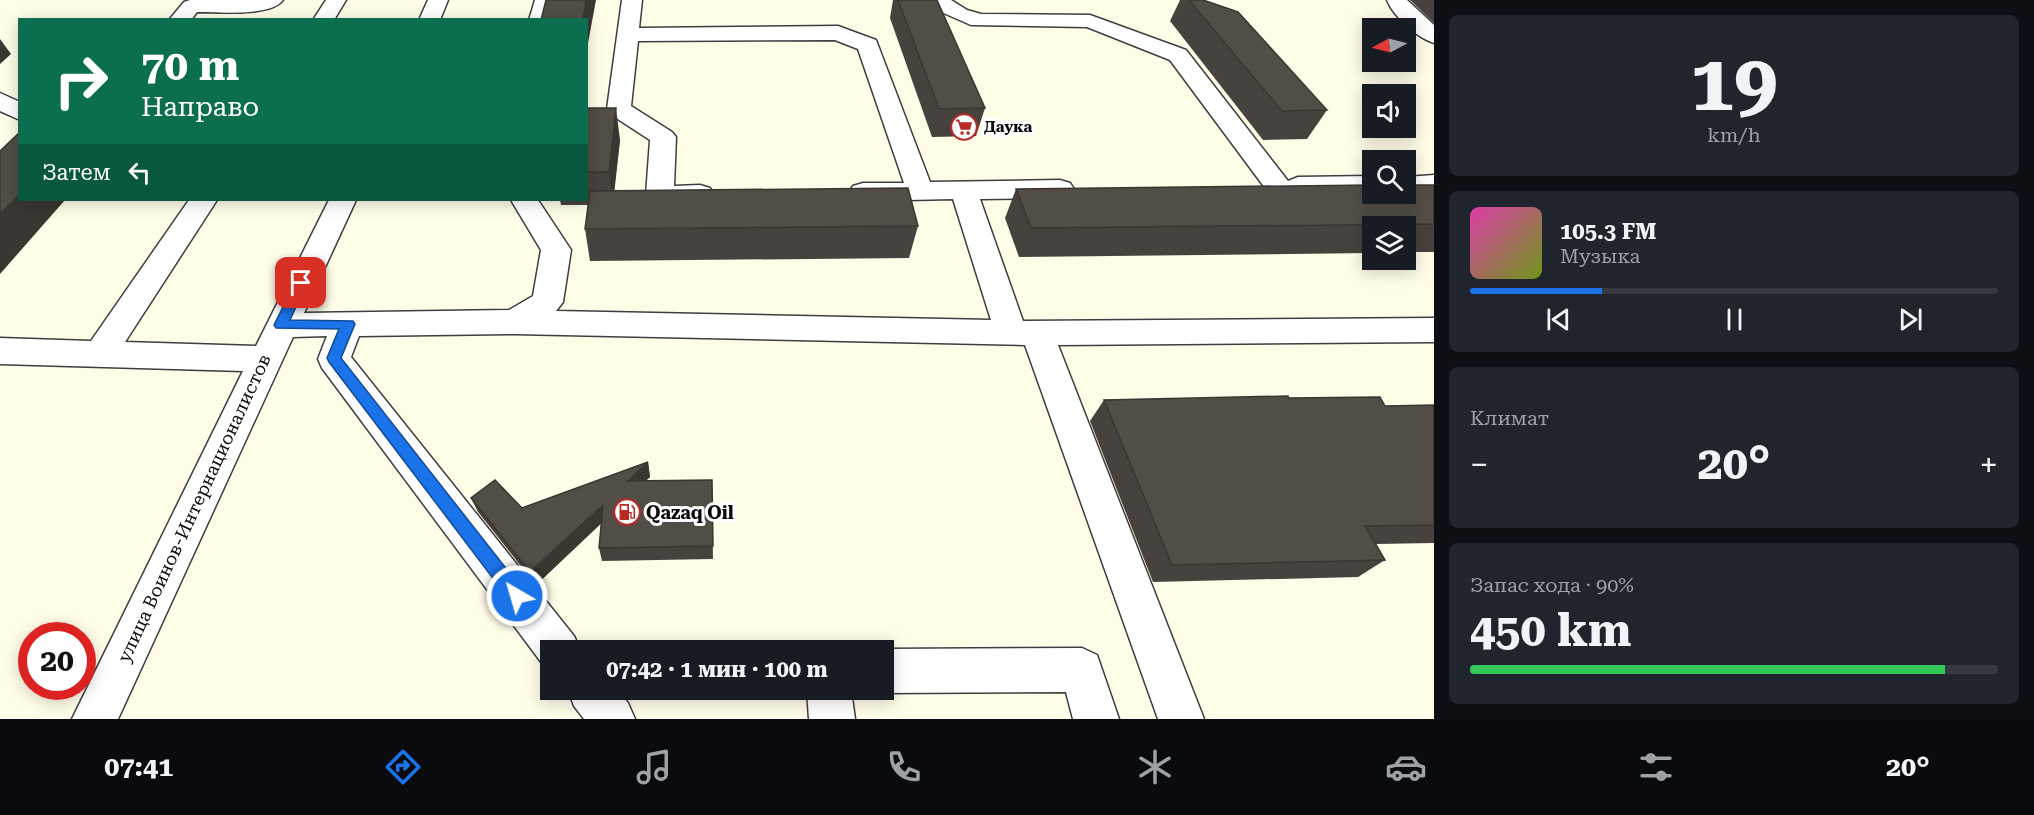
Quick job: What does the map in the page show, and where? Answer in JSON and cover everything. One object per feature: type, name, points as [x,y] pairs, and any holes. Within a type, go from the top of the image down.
[{"type":"street","points":[[181,18],[191,6],[252,6],[273,0]]},
{"type":"street","points":[[324,18],[336,0]]},
{"type":"street","points":[[430,18],[438,0]]},
{"type":"street","points":[[540,18],[545,0]]},
{"type":"street","points":[[632,0],[619,109],[663,137],[660,195],[719,194]]},
{"type":"street","points":[[940,0],[946,7],[979,20],[1090,21],[1178,55],[1278,186]]},
{"type":"street","points":[[1399,4],[1434,7]]},
{"type":"street","points":[[1399,4],[1434,36]]},
{"type":"street","points":[[628,35],[838,33],[868,45],[920,191]]},
{"type":"street","points":[[0,100],[18,113]]},
{"type":"street","points":[[1416,185],[1434,184]]},
{"type":"street","points":[[1243,187],[1362,185]]},
{"type":"street","points":[[837,192],[1080,189]]},
{"type":"street","points":[[964,191],[1180,719]]},
{"type":"street","points":[[99,355],[202,201]]},
{"type":"street","name":"улица Воинов-Интернационалистов","points":[[95,719],[342,201]]},
{"type":"street","points":[[516,322],[547,302],[556,250],[526,201]]},
{"type":"street","points":[[281,325],[516,322],[1024,333],[1430,336]]},
{"type":"street","points":[[348,324],[334,358],[552,640]]},
{"type":"street","points":[[0,351],[265,359]]},
{"type":"street","points":[[894,670],[1083,670],[1096,719]]},
{"type":"street","points":[[598,700],[612,719]]},
{"type":"street","points":[[830,700],[832,719]]},
{"type":"building","points":[[546,0],[586,0],[583,18],[542,18]]},
{"type":"building","points":[[898,0],[937,0],[985,108],[939,109]]},
{"type":"building","points":[[1189,0],[1203,0],[1238,12],[1327,110],[1282,111]]},
{"type":"building","points":[[588,108],[616,108],[609,172],[588,172]]},
{"type":"building","points":[[18,134],[18,196],[0,214],[0,151]]},
{"type":"building","points":[[1362,185],[1362,204],[1416,204],[1416,185],[1434,185],[1434,224],[1416,224],[1416,216],[1362,216],[1362,225],[1031,228],[1016,189]]},
{"type":"building","points":[[908,188],[918,226],[585,229],[590,191]]},
{"type":"building","points":[[1288,396],[1289,398],[1380,397],[1385,406],[1434,405],[1434,525],[1365,526],[1385,560],[1172,565],[1104,400]]},
{"type":"building","points":[[648,462],[628,481],[712,480],[713,546],[599,548],[603,505],[530,572],[471,498],[495,480],[522,508]]},
{"type":"place","name":"Даука","points":[[964,127]]},
{"type":"place","name":"Qazaq Oil","points":[[627,512]]},
{"type":"route","points":[[301,283],[281,325],[348,324],[334,358],[517,596]]}]
